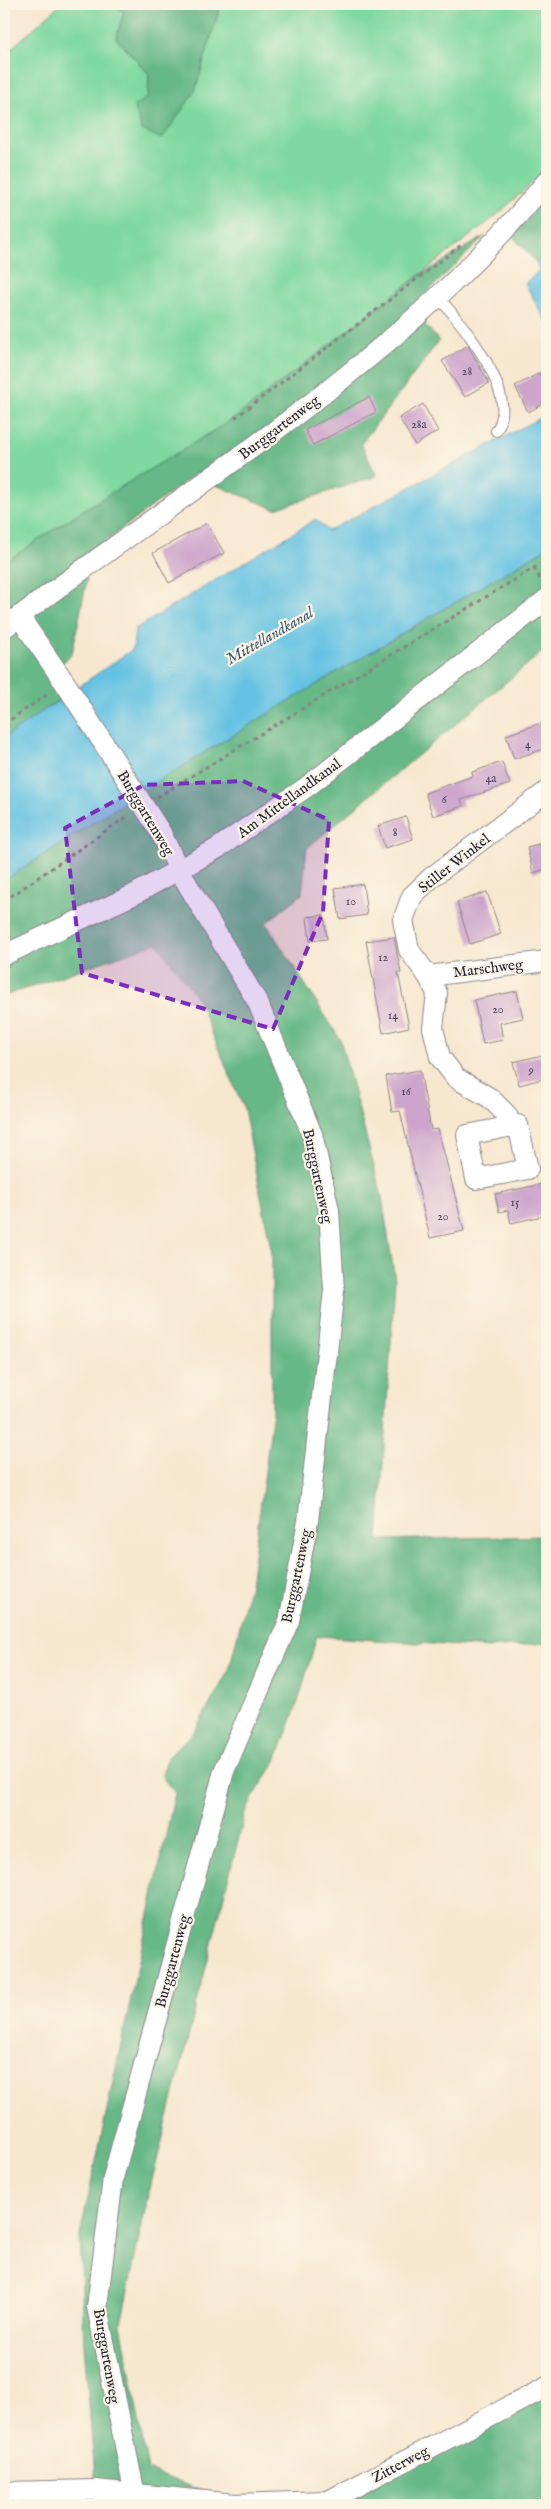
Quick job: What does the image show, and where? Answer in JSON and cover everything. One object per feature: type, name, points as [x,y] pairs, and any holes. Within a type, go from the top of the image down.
[{"type":"street","name":"Burggartenweg","points":[[135,2499],[97,2307],[113,2178],[224,1771],[289,1621],[308,1521],[334,1290],[328,1210],[312,1134],[258,1003],[179,870],[161,833],[11,622],[230,464],[369,358],[437,296],[511,224],[547,181]]},
{"type":"street","name":"Am Mittellandkanal","points":[[4,955],[133,895],[218,848],[308,786],[547,599]]},
{"type":"street","name":"Stiller Winkel","points":[[510,1126],[507,1115],[490,1098],[456,1078],[440,1057],[433,1028],[437,993],[428,976],[409,950],[403,920],[412,896],[432,877],[547,791]]},
{"type":"street","name":"Marschweg","points":[[428,976],[547,961]]},
{"type":"street","name":"Zitterweg","points":[[4,2492],[96,2490],[135,2499],[235,2504],[328,2502],[547,2386]]},
{"type":"lane","points":[[437,296],[464,327],[501,392],[501,423],[496,431]]},
{"type":"path","points":[[235,418],[469,239]]},
{"type":"path","points":[[150,802],[182,780],[547,560]]},
{"type":"path","points":[[4,724],[59,689]]},
{"type":"path","points":[[4,901],[133,813]]},
{"type":"highlighted area","points":[[243,781],[329,820],[323,912],[273,1029],[82,973],[65,828],[144,785]]},
{"type":"green space","points":[[61,4],[113,4],[124,12],[116,38],[149,74],[148,97],[195,91],[220,7],[219,4],[547,4],[547,139],[544,143],[547,147],[547,169],[497,215],[235,418],[83,510],[4,563],[4,55]]},
{"type":"green space","points":[[113,4],[219,4],[220,7],[195,91],[162,139],[142,130],[134,106],[148,97],[149,74],[116,38],[124,12]]},
{"type":"green space","points":[[547,195],[547,252],[536,262],[513,237]]},
{"type":"green space","points":[[485,236],[411,308],[439,341],[361,444],[377,476],[275,509],[216,485],[198,472],[78,562],[87,579],[72,654],[51,673],[66,695],[4,738],[4,563],[83,510],[235,418],[416,278]]},
{"type":"green space","points":[[547,548],[547,648],[307,848],[302,894],[266,923],[340,1039],[382,1197],[395,1280],[378,1540],[547,1536],[547,1643],[490,1648],[317,1636],[298,1702],[276,1761],[246,1809],[148,2196],[121,2324],[148,2470],[235,2504],[328,2501],[547,2387],[547,2505],[137,2505],[96,2490],[84,2345],[80,2235],[175,1793],[162,1777],[167,1758],[194,1732],[229,1670],[250,1585],[272,1418],[272,1254],[244,1109],[197,998],[157,943],[4,996],[4,881],[205,752]]},
{"type":"water","points":[[547,252],[547,323],[525,283],[539,271],[536,262]]},
{"type":"water","name":"Mittellandkanal","points":[[547,414],[547,548],[205,752],[4,881],[4,738],[133,649],[135,629],[316,519],[328,531]]},
{"type":"building","points":[[468,345],[489,383],[465,397],[442,361]]},
{"type":"building","points":[[547,369],[547,402],[528,412],[515,386]]},
{"type":"building","points":[[369,397],[376,412],[313,445],[305,430]]},
{"type":"building","points":[[423,404],[438,431],[415,445],[399,418]]},
{"type":"building","points":[[207,523],[224,553],[169,583],[153,553]]},
{"type":"building","points":[[541,723],[547,748],[514,759],[506,735]]},
{"type":"building","points":[[502,762],[510,784],[461,800],[463,806],[433,816],[425,793],[473,776],[472,772]]},
{"type":"building","points":[[406,817],[413,839],[385,848],[378,826]]},
{"type":"building","points":[[547,842],[547,869],[533,873],[527,847]]},
{"type":"building","points":[[363,884],[367,915],[340,919],[335,888]]},
{"type":"building","points":[[487,892],[501,934],[470,944],[457,902]]},
{"type":"building","points":[[324,915],[327,939],[310,941],[307,917]]},
{"type":"building","points":[[394,937],[401,973],[398,973],[409,1027],[383,1033],[366,941]]},
{"type":"building","points":[[517,991],[523,1018],[500,1023],[503,1040],[483,1044],[474,1000]]},
{"type":"building","points":[[547,1054],[547,1078],[519,1085],[513,1062]]},
{"type":"building","points":[[420,1070],[431,1130],[438,1129],[464,1231],[430,1238],[400,1111],[392,1112],[386,1076]]},
{"type":"building","points":[[547,1183],[547,1215],[511,1223],[508,1210],[499,1212],[495,1194]]}]
